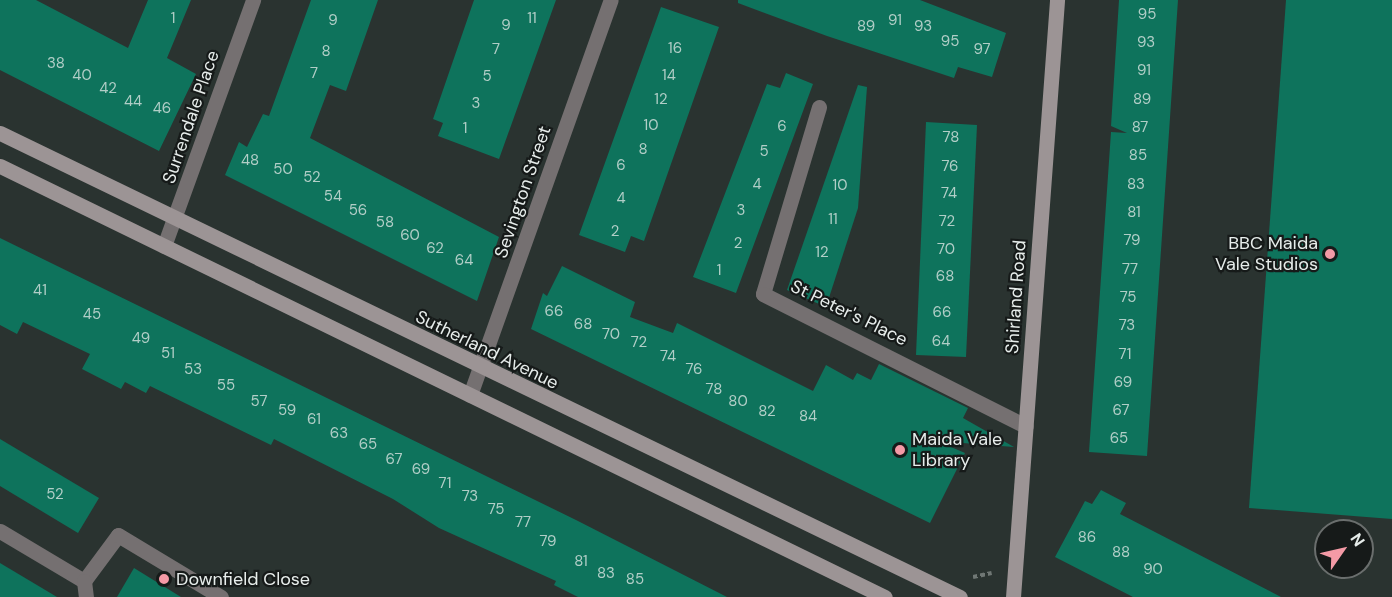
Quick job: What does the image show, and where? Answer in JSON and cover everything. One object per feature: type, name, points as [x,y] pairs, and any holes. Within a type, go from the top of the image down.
[{"type":"street","name":"Surrendale Place","points":[[164,246],[176,220],[253,0]]},
{"type":"street","name":"Sevington Street","points":[[470,395],[482,369],[611,0]]},
{"type":"street","name":"Shirland Road","points":[[1013,597],[1058,0]]},
{"type":"street","name":"St Peter's Place","points":[[819,107],[763,294],[1026,426]]},
{"type":"street","name":"Sutherland Avenue","points":[[0,134],[482,369],[960,597]]},
{"type":"street","points":[[0,166],[885,597]]},
{"type":"street","points":[[0,531],[85,589],[118,535],[221,597]]},
{"type":"building","points":[[0,0],[36,0],[128,48],[148,0],[191,0],[167,58],[196,74],[159,151],[0,70]]},
{"type":"building","points":[[311,0],[378,0],[346,91],[330,85],[310,138],[499,237],[477,301],[225,175],[239,142],[247,147],[263,114],[269,116]]},
{"type":"building","points":[[474,0],[556,0],[499,159],[438,136],[443,123],[433,119]]},
{"type":"building","points":[[738,0],[920,0],[1006,33],[992,77],[958,67],[954,78],[827,36],[738,3]]},
{"type":"building","points":[[1119,0],[1178,0],[1147,456],[1089,452],[1111,132],[1127,133],[1111,126]]},
{"type":"building","name":"BBC Maida Vale Studios","points":[[1286,0],[1392,0],[1392,519],[1249,508]]},
{"type":"building","points":[[661,7],[719,27],[644,241],[631,236],[625,252],[579,235]]},
{"type":"building","points":[[786,73],[813,84],[736,293],[693,277],[767,84],[780,88]]},
{"type":"building","points":[[858,85],[867,87],[858,208],[826,307],[787,290]]},
{"type":"building","points":[[926,122],[977,125],[966,357],[916,355]]},
{"type":"building","points":[[0,238],[576,520],[727,597],[578,597],[554,585],[556,581],[439,528],[393,499],[274,439],[271,445],[150,386],[146,393],[125,382],[121,389],[82,369],[90,354],[23,322],[17,334],[0,325]]},
{"type":"building","points":[[562,266],[635,302],[630,317],[673,333],[677,323],[813,391],[826,365],[853,380],[857,373],[871,380],[879,364],[968,408],[963,418],[1014,447],[937,441],[965,453],[930,523],[531,329],[543,293],[547,296]]},
{"type":"building","points":[[0,439],[99,498],[78,533],[0,486]]},
{"type":"building","points":[[1101,490],[1126,503],[1120,514],[1281,597],[1133,597],[1055,557],[1085,501],[1092,504]]},
{"type":"building","points":[[0,563],[57,597],[0,597]]},
{"type":"building","name":"Downfield Close","points":[[134,568],[181,597],[117,597]]},
{"type":"place","name":"BBC Maida Vale Studios","points":[[1330,254]]},
{"type":"place","name":"Maida Vale Library","points":[[900,450]]},
{"type":"place","name":"Downfield Close","points":[[164,579]]}]
